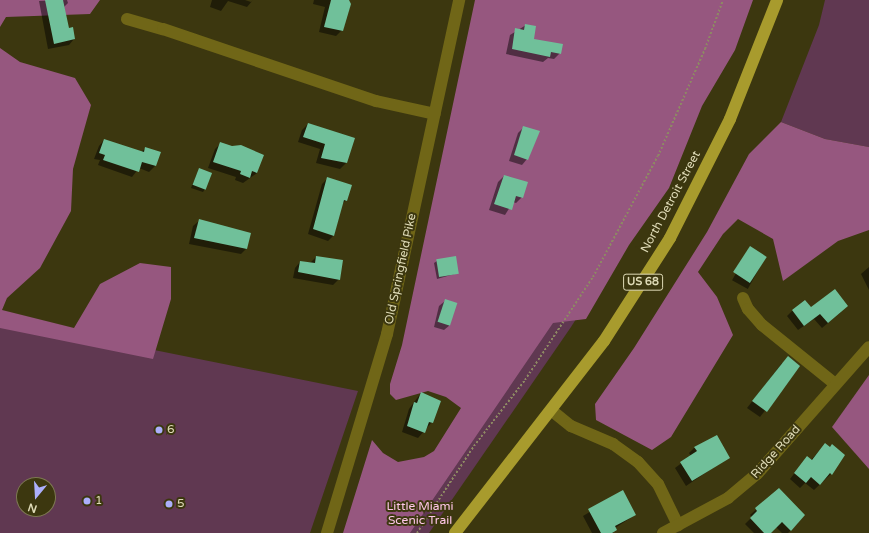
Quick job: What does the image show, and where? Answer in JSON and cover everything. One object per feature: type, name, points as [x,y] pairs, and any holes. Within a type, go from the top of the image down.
[{"type":"highway","name":"North Detroit Street","points":[[455,533],[551,410],[623,314],[670,238],[730,119],[776,0]]},
{"type":"street","name":"Old Springfield Pike","points":[[326,533],[382,355],[459,0]]},
{"type":"street","points":[[127,19],[163,29],[376,101],[435,114]]},
{"type":"street","points":[[743,298],[748,309],[762,325],[835,384]]},
{"type":"street","name":"Ridge Road","points":[[663,533],[728,498],[757,474],[869,347]]},
{"type":"street","points":[[551,410],[571,426],[613,444],[638,462],[658,484],[678,525]]},
{"type":"path","points":[[417,533],[474,446],[525,380],[593,277],[658,156],[706,49],[723,0]]},
{"type":"green space","points":[[0,0],[100,0],[90,14],[6,17],[0,27]]},
{"type":"green space","name":"Little Miami Scenic Trail","points":[[475,0],[753,0],[735,50],[702,106],[669,188],[629,245],[586,319],[553,323],[410,533],[343,533],[372,440],[383,453],[398,462],[424,457],[434,451],[461,408],[446,397],[428,391],[396,400],[390,394],[390,384],[402,345]]},
{"type":"green space","points":[[825,0],[869,0],[869,147],[825,139],[781,122],[819,25]]},
{"type":"green space","points":[[0,48],[20,62],[75,78],[91,105],[73,169],[71,211],[40,268],[7,298],[2,310],[74,328],[100,284],[140,263],[171,267],[171,299],[153,359],[0,328]]},
{"type":"green space","points":[[781,122],[825,139],[869,147],[869,230],[838,241],[783,281],[773,239],[738,219],[723,234],[698,272],[717,297],[733,335],[671,437],[652,450],[596,420],[595,404],[634,348],[707,232],[749,154]]},
{"type":"green space","name":"Little Miami Scenic Trail","points":[[630,234],[571,327],[429,533],[383,533],[520,339]]},
{"type":"green space","points":[[0,319],[358,391],[310,533],[0,533]]},
{"type":"green space","points":[[869,375],[869,469],[832,427]]},
{"type":"building","points":[[45,0],[63,0],[69,28],[73,27],[75,39],[54,44]]},
{"type":"building","points":[[331,0],[349,0],[351,4],[343,31],[324,27]]},
{"type":"building","points":[[525,24],[536,26],[534,39],[563,44],[561,54],[551,52],[550,57],[512,49],[515,28],[524,30]]},
{"type":"building","points":[[308,123],[355,138],[347,163],[321,158],[325,144],[303,137]]},
{"type":"building","points":[[523,126],[540,131],[528,160],[514,155]]},
{"type":"building","points":[[104,139],[144,152],[145,147],[161,152],[156,166],[142,162],[139,172],[103,160],[105,155],[99,153]]},
{"type":"building","points":[[220,142],[232,146],[241,145],[264,155],[257,173],[252,171],[250,178],[240,174],[241,171],[213,162]]},
{"type":"building","points":[[199,168],[212,173],[206,190],[193,185]]},
{"type":"building","points":[[504,175],[528,182],[523,198],[516,196],[512,210],[494,204]]},
{"type":"building","points":[[327,177],[352,185],[347,201],[344,200],[334,236],[313,229]]},
{"type":"building","points":[[199,219],[251,233],[247,249],[194,238]]},
{"type":"building","points":[[750,246],[767,257],[750,283],[733,272]]},
{"type":"building","points":[[316,256],[343,260],[340,280],[298,272],[300,261],[315,263]]},
{"type":"building","points":[[456,256],[459,274],[439,277],[436,259]]},
{"type":"building","points":[[835,289],[848,306],[828,323],[820,314],[804,326],[792,310],[805,300],[811,307]]},
{"type":"building","points":[[445,299],[457,303],[450,326],[438,322]]},
{"type":"building","points":[[788,356],[800,366],[767,412],[752,401]]},
{"type":"building","points":[[421,392],[441,401],[433,423],[429,422],[425,433],[407,426],[414,402],[417,403]]},
{"type":"building","points":[[717,435],[730,458],[692,481],[680,462],[697,451],[694,447]]},
{"type":"building","points":[[825,443],[830,447],[832,444],[845,455],[832,475],[830,473],[820,485],[811,477],[806,483],[794,473],[807,456],[812,460]]},
{"type":"building","points":[[779,488],[805,515],[791,531],[782,522],[771,533],[764,533],[750,518],[757,511],[755,508]]},
{"type":"building","points":[[623,490],[636,515],[615,526],[617,530],[612,533],[601,533],[588,509]]},
{"type":"place","name":"6","points":[[159,430]]},
{"type":"place","name":"1","points":[[87,501]]},
{"type":"place","name":"5","points":[[169,504]]}]
